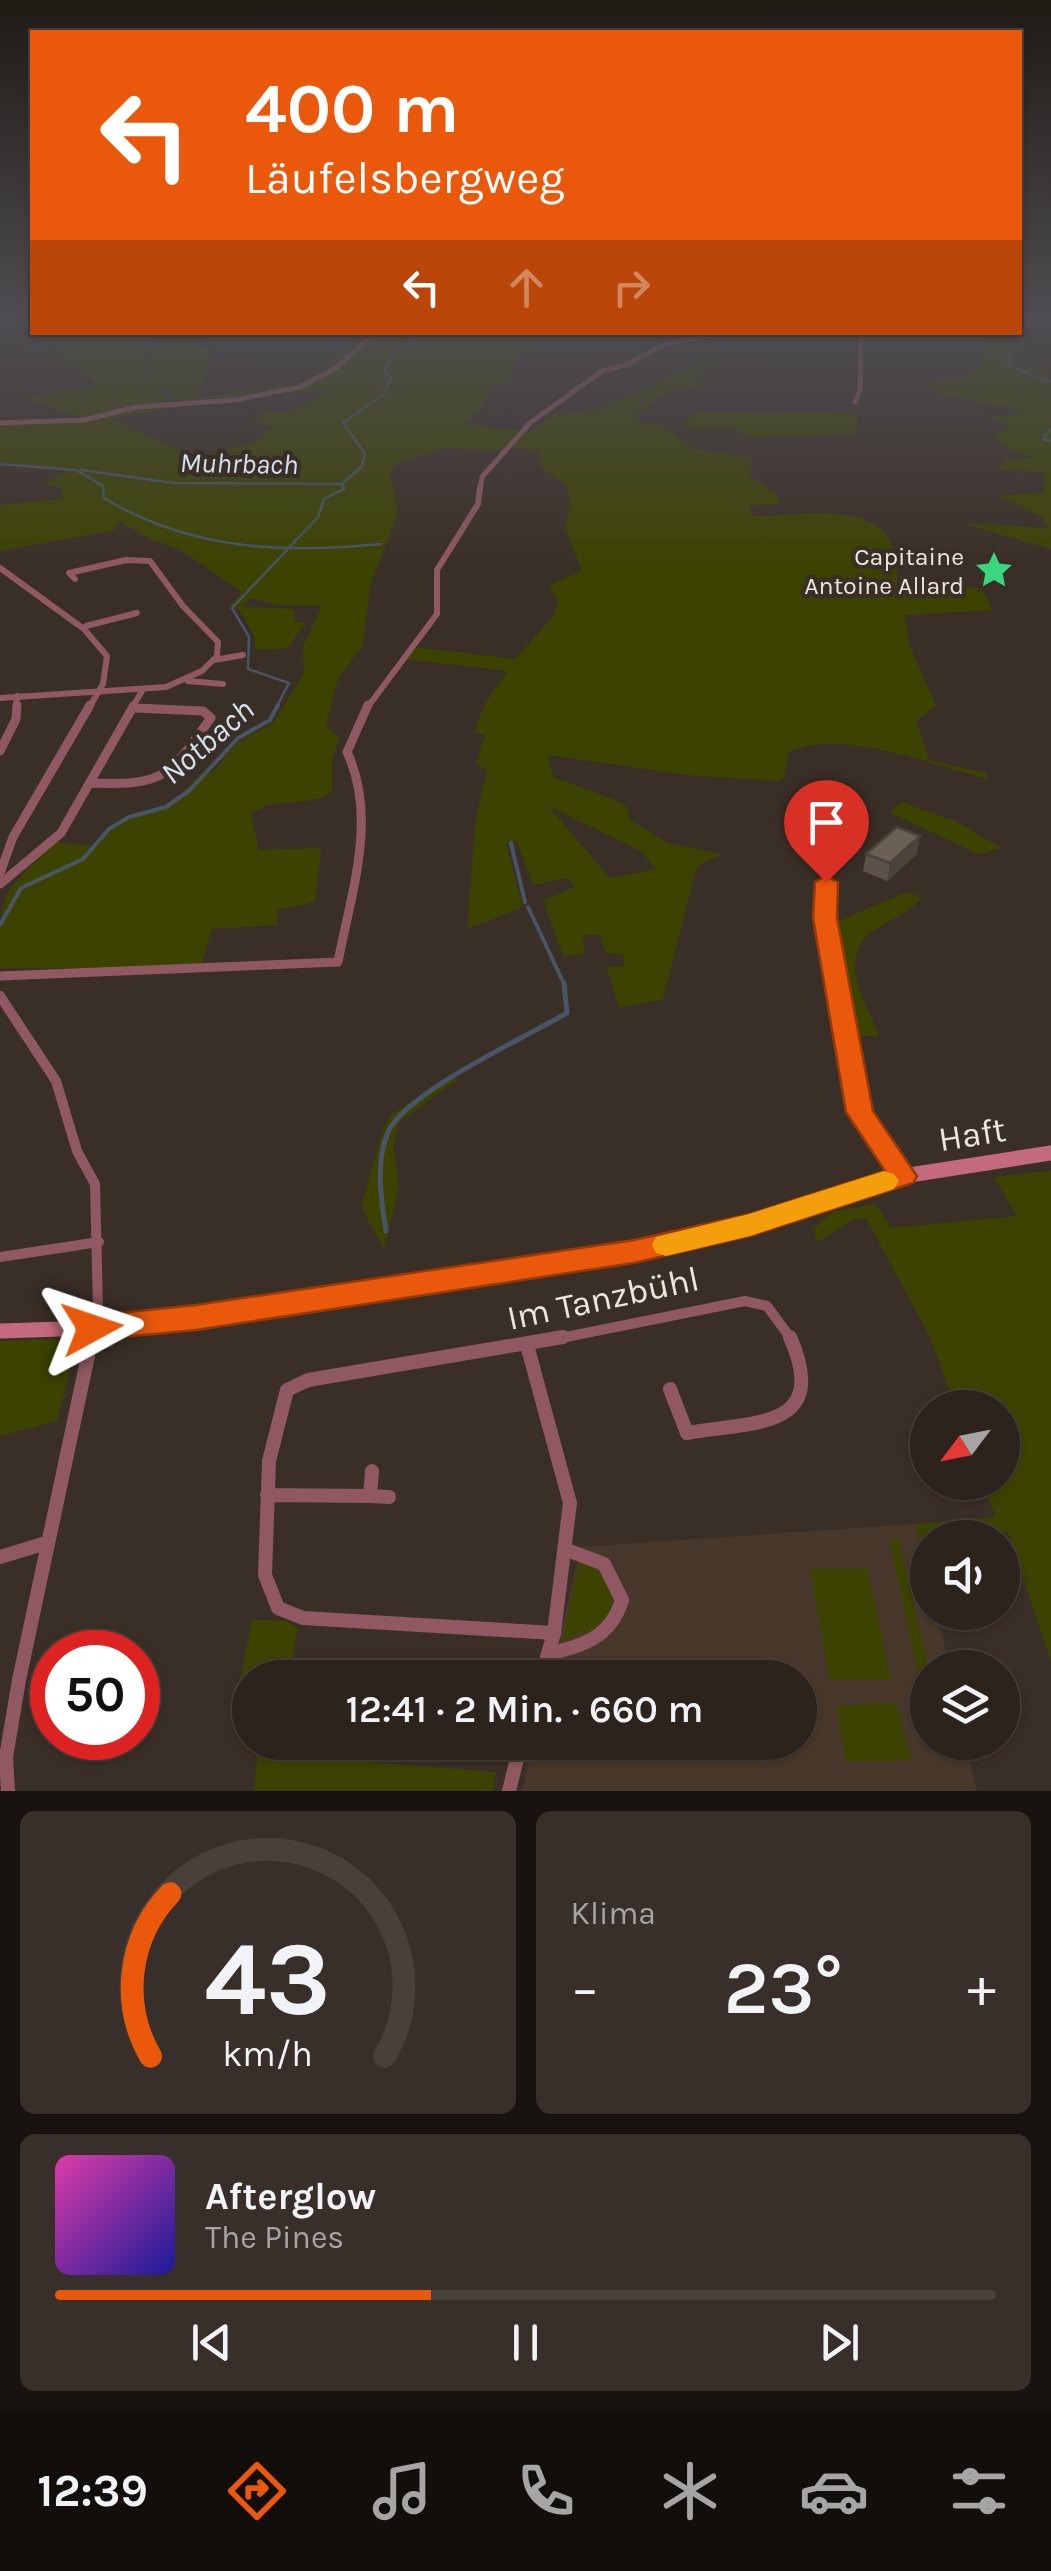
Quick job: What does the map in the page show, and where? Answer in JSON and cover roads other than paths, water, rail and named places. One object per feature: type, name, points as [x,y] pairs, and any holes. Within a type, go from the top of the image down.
[{"type":"main road","name":"Haft","points":[[0,1330],[92,1328],[196,1317],[634,1251],[750,1225],[903,1176],[1051,1153]]},
{"type":"street","points":[[0,423],[72,420],[192,403]]},
{"type":"street","points":[[0,976],[338,962],[362,835],[362,784],[347,752],[352,735],[386,678],[437,614],[437,570],[478,504],[482,477],[530,423],[558,403]]},
{"type":"street","points":[[75,580],[69,573],[126,560],[150,561],[183,606],[218,642],[214,660]]},
{"type":"street","points":[[0,568],[26,590],[86,626],[107,656],[100,690],[13,837],[0,873]]},
{"type":"street","points":[[86,626],[138,613]]},
{"type":"street","points":[[180,682],[214,660],[243,655]]},
{"type":"street","points":[[0,698],[100,690],[142,691],[180,682],[223,684]]},
{"type":"street","points":[[0,884],[61,832],[142,691]]},
{"type":"street","points":[[0,750],[16,719],[17,696]]},
{"type":"street","points":[[91,783],[144,786],[164,779],[211,718],[203,711],[135,708]]},
{"type":"street","points":[[5,859],[8,864],[26,864]]},
{"type":"street","points":[[826,882],[825,918],[860,1112],[903,1176]]},
{"type":"street","points":[[0,996],[7,1012],[56,1080],[77,1151],[95,1184],[100,1292],[46,1543],[6,1756],[8,1791]]},
{"type":"street","points":[[0,1256],[99,1242]]},
{"type":"street","name":"Im Tanzbühl","points":[[554,1633],[287,1614],[268,1592],[265,1575],[267,1496],[280,1404],[287,1390],[308,1380],[527,1346],[754,1300],[776,1314],[806,1375],[805,1395],[793,1410],[686,1433],[670,1388]]},
{"type":"street","points":[[527,1346],[568,1480],[567,1550],[546,1660]]},
{"type":"street","points":[[370,1496],[372,1471]]},
{"type":"street","points":[[267,1496],[389,1497]]},
{"type":"street","points":[[0,1557],[46,1543]]},
{"type":"street","points":[[548,1654],[599,1638],[611,1628],[622,1600],[607,1566],[595,1556],[567,1550]]},
{"type":"street","points":[[509,1791],[517,1760]]},
{"type":"waterway","points":[[342,484],[362,466],[365,454],[343,423],[372,403]]},
{"type":"waterway","points":[[1051,429],[1043,439],[1051,441]]},
{"type":"waterway","name":"Muhrbach","points":[[0,464],[76,470],[103,486],[104,498],[170,529],[238,544],[289,548]]},
{"type":"waterway","name":"Muhrbach","points":[[81,470],[174,483],[342,484]]},
{"type":"waterway","points":[[289,548],[318,517],[324,499],[344,489],[342,484]]},
{"type":"waterway","points":[[289,548],[381,544]]},
{"type":"waterway","name":"Notbach","points":[[276,708],[289,683],[248,669],[249,637],[232,608],[289,548]]},
{"type":"waterway","name":"Notbach","points":[[0,925],[21,888],[83,859],[109,829],[129,817],[166,807],[190,790],[238,738],[270,720],[278,705]]},
{"type":"waterway","points":[[511,843],[525,902]]},
{"type":"waterway","points":[[528,907],[564,984]]},
{"type":"waterway","points":[[386,1231],[380,1169],[388,1132],[399,1116],[442,1083],[567,1013],[564,984]]},
{"type":"place","name":"Capitaine Antoine Allard","points":[[994,570]]}]
